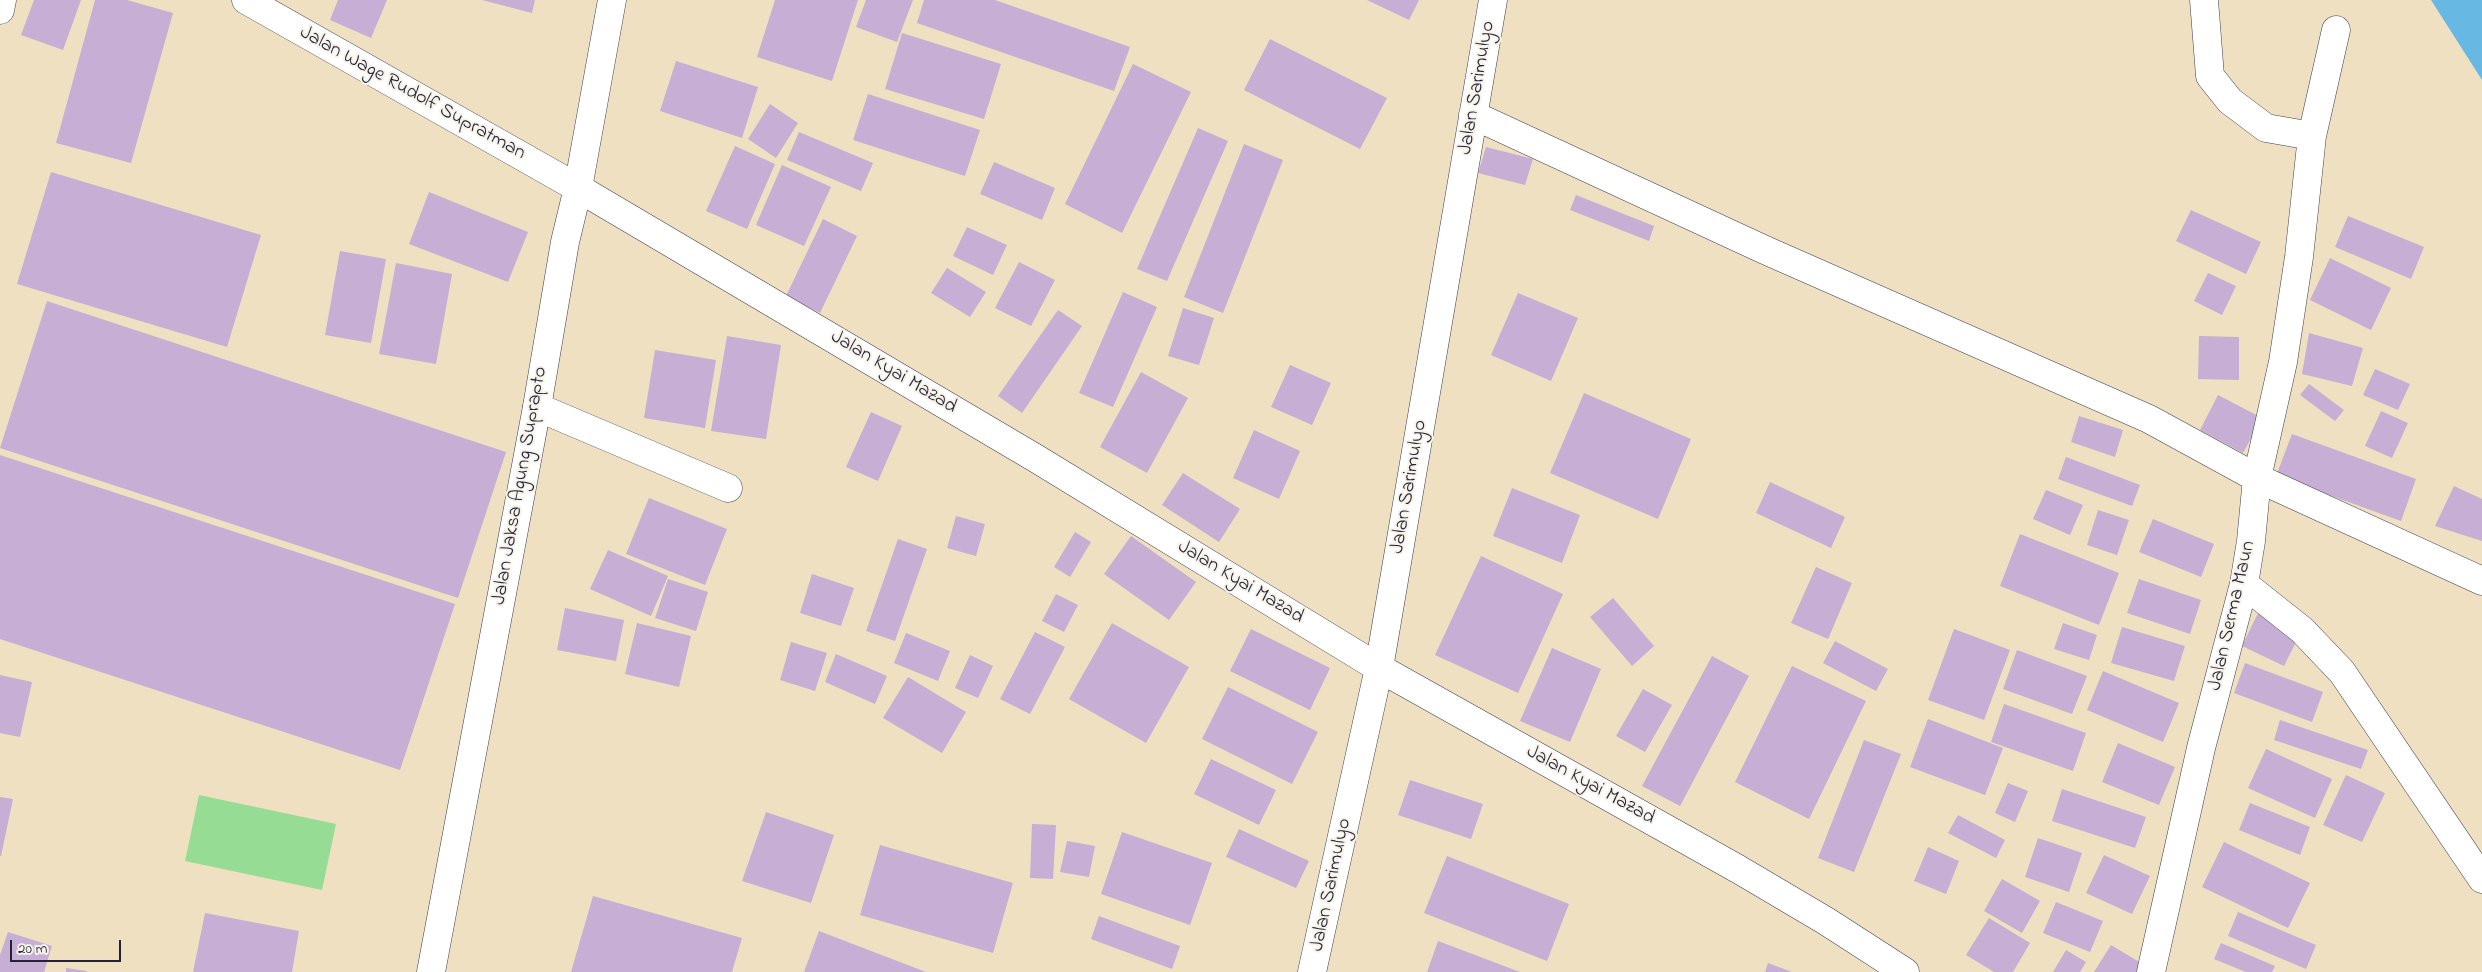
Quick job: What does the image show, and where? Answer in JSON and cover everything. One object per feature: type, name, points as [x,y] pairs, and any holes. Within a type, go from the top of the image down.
[{"type":"street","points":[[0,10],[2,0]]},
{"type":"street","name":"Jalan Wage Rudolf Supratman","points":[[246,0],[578,188]]},
{"type":"street","name":"Jalan Jaksa Agung Suprapto","points":[[431,972],[537,407],[565,242],[578,188],[612,0]]},
{"type":"street","name":"Jalan Sarimulyo","points":[[1312,972],[1379,668],[1493,0]]},
{"type":"street","points":[[2204,0],[2210,76],[2230,102],[2266,128],[2312,136]]},
{"type":"street","name":"Jalan Serma Maun","points":[[2151,972],[2201,748],[2244,584],[2251,541],[2257,478],[2283,362],[2299,257],[2312,136],[2336,30]]},
{"type":"street","points":[[1474,115],[1774,254],[2149,419],[2257,478],[2482,581]]},
{"type":"street","name":"Jalan Kyai Mazad","points":[[578,188],[1037,459],[1379,668],[1738,869],[1826,921],[1903,972]]},
{"type":"street","points":[[537,407],[728,488]]},
{"type":"street","points":[[2244,584],[2302,630],[2342,672],[2482,879]]},
{"type":"green space","points":[[199,795],[336,824],[322,890],[185,861]]},
{"type":"water","points":[[2431,0],[2482,0],[2482,80]]},
{"type":"building","points":[[34,0],[81,0],[63,50],[21,35]]},
{"type":"building","points":[[95,0],[127,0],[173,13],[131,163],[56,143]]},
{"type":"building","points":[[338,0],[387,0],[371,38],[330,20]]},
{"type":"building","points":[[482,0],[535,0],[532,13]]},
{"type":"building","points":[[775,0],[858,0],[832,81],[757,57]]},
{"type":"building","points":[[866,0],[913,0],[897,42],[856,27]]},
{"type":"building","points":[[924,0],[995,0],[1130,47],[1114,91],[917,23]]},
{"type":"building","points":[[1367,0],[1419,0],[1409,20]]},
{"type":"building","points":[[902,33],[1001,64],[984,119],[885,89]]},
{"type":"building","points":[[1270,39],[1387,98],[1360,149],[1244,90]]},
{"type":"building","points":[[676,61],[758,87],[742,138],[660,111]]},
{"type":"building","points":[[1133,64],[1191,92],[1122,233],[1065,204]]},
{"type":"building","points":[[868,94],[980,130],[965,176],[853,140]]},
{"type":"building","points":[[770,104],[798,123],[776,158],[748,139]]},
{"type":"building","points":[[1198,128],[1228,141],[1167,281],[1137,269]]},
{"type":"building","points":[[799,132],[873,163],[861,191],[787,160]]},
{"type":"building","points":[[1244,144],[1283,160],[1223,313],[1184,297]]},
{"type":"building","points":[[735,146],[775,164],[747,229],[706,211]]},
{"type":"building","points":[[1486,147],[1533,159],[1525,185],[1478,173]]},
{"type":"building","points":[[994,162],[1055,188],[1042,220],[980,194]]},
{"type":"building","points":[[782,165],[831,187],[804,246],[756,225]]},
{"type":"building","points":[[51,172],[261,235],[227,347],[17,284]]},
{"type":"building","points":[[429,192],[528,232],[508,282],[409,244]]},
{"type":"building","points":[[1576,195],[1654,226],[1649,241],[1570,210]]},
{"type":"building","points":[[2191,210],[2261,242],[2246,274],[2176,241]]},
{"type":"building","points":[[2348,216],[2424,247],[2411,279],[2335,247]]},
{"type":"building","points":[[823,219],[857,236],[820,313],[786,296]]},
{"type":"building","points":[[967,227],[1007,245],[993,275],[953,256]]},
{"type":"building","points":[[340,251],[386,259],[371,343],[325,335]]},
{"type":"building","points":[[2330,258],[2391,288],[2371,330],[2310,300]]},
{"type":"building","points":[[1019,262],[1055,280],[1031,326],[995,308]]},
{"type":"building","points":[[396,263],[452,274],[436,364],[379,354]]},
{"type":"building","points":[[947,268],[986,292],[970,317],[931,293]]},
{"type":"building","points":[[2208,273],[2236,286],[2222,315],[2194,301]]},
{"type":"building","points":[[1123,292],[1157,307],[1113,407],[1079,393]]},
{"type":"building","points":[[1518,293],[1578,318],[1551,381],[1491,355]]},
{"type":"building","points":[[47,301],[506,452],[458,598],[0,448]]},
{"type":"building","points":[[1183,308],[1214,318],[1199,365],[1168,356]]},
{"type":"building","points":[[1058,310],[1082,326],[1022,413],[998,396]]},
{"type":"building","points":[[2309,333],[2363,348],[2352,386],[2302,374]]},
{"type":"building","points":[[727,336],[781,345],[766,439],[711,431]]},
{"type":"building","points":[[2199,336],[2239,337],[2239,380],[2198,379]]},
{"type":"building","points":[[655,350],[716,360],[705,428],[644,418]]},
{"type":"building","points":[[1290,365],[1331,383],[1312,425],[1271,407]]},
{"type":"building","points":[[2375,369],[2410,384],[2398,410],[2363,395]]},
{"type":"building","points":[[1141,372],[1188,398],[1147,473],[1100,447]]},
{"type":"building","points":[[2309,384],[2344,410],[2335,421],[2300,395]]},
{"type":"building","points":[[1584,393],[1691,439],[1658,519],[1550,473]]},
{"type":"building","points":[[2218,395],[2262,418],[2243,453],[2200,430]]},
{"type":"building","points":[[2381,411],[2408,423],[2392,458],[2365,446]]},
{"type":"building","points":[[871,412],[902,426],[878,481],[846,467]]},
{"type":"building","points":[[2079,416],[2123,430],[2115,457],[2071,442]]},
{"type":"building","points":[[1254,430],[1300,451],[1279,499],[1233,478]]},
{"type":"building","points":[[2292,434],[2416,479],[2401,521],[2276,476]]},
{"type":"building","points":[[0,455],[455,604],[400,770],[0,639]]},
{"type":"building","points":[[2066,457],[2140,485],[2132,506],[2058,479]]},
{"type":"building","points":[[1183,473],[1240,509],[1219,542],[1162,505]]},
{"type":"building","points":[[1770,482],[1845,517],[1831,548],[1756,513]]},
{"type":"building","points":[[2454,486],[2482,499],[2482,541],[2435,526]]},
{"type":"building","points":[[1512,488],[1580,515],[1562,563],[1493,536]]},
{"type":"building","points":[[2046,490],[2083,505],[2070,535],[2033,519]]},
{"type":"building","points":[[649,498],[727,529],[705,585],[626,554]]},
{"type":"building","points":[[2098,510],[2129,520],[2117,555],[2087,545]]},
{"type":"building","points":[[956,516],[985,524],[976,556],[947,548]]},
{"type":"building","points":[[2153,519],[2214,544],[2201,577],[2139,552]]},
{"type":"building","points":[[1075,532],[1091,542],[1070,577],[1054,567]]},
{"type":"building","points":[[2020,534],[2119,573],[2099,625],[2000,586]]},
{"type":"building","points":[[1131,536],[1196,582],[1169,620],[1104,574]]},
{"type":"building","points":[[898,539],[927,549],[895,641],[866,631]]},
{"type":"building","points":[[608,550],[668,576],[651,616],[590,589]]},
{"type":"building","points":[[1481,556],[1563,594],[1518,693],[1435,655]]},
{"type":"building","points":[[1816,567],[1852,583],[1828,639],[1791,623]]},
{"type":"building","points":[[812,574],[854,588],[841,626],[800,613]]},
{"type":"building","points":[[668,579],[708,592],[696,631],[655,618]]},
{"type":"building","points":[[2139,579],[2201,600],[2190,634],[2127,613]]},
{"type":"building","points":[[1056,594],[1078,605],[1064,632],[1042,621]]},
{"type":"building","points":[[1613,598],[1654,646],[1632,666],[1590,617]]},
{"type":"building","points":[[565,608],[624,620],[616,661],[557,650]]},
{"type":"building","points":[[2260,609],[2302,630],[2284,666],[2242,646]]},
{"type":"building","points":[[637,623],[691,636],[679,687],[625,674]]},
{"type":"building","points":[[1112,623],[1189,667],[1146,743],[1069,699]]},
{"type":"building","points":[[2063,623],[2097,635],[2089,660],[2054,649]]},
{"type":"building","points":[[2122,627],[2185,646],[2174,681],[2111,663]]},
{"type":"building","points":[[1251,629],[1330,668],[1310,710],[1230,671]]},
{"type":"building","points":[[1954,629],[2010,650],[1984,720],[1928,700]]},
{"type":"building","points":[[1035,632],[1065,647],[1030,714],[1000,699]]},
{"type":"building","points":[[906,633],[950,651],[938,681],[894,663]]},
{"type":"building","points":[[1835,641],[1888,669],[1876,691],[1823,663]]},
{"type":"building","points":[[791,642],[827,653],[815,691],[780,680]]},
{"type":"building","points":[[1552,648],[1601,669],[1570,742],[1520,721]]},
{"type":"building","points":[[2017,650],[2087,676],[2072,714],[2003,689]]},
{"type":"building","points":[[836,654],[887,676],[875,704],[825,682]]},
{"type":"building","points":[[970,655],[993,666],[978,698],[955,688]]},
{"type":"building","points":[[1712,656],[1749,676],[1680,806],[1642,786]]},
{"type":"building","points":[[2245,663],[2323,692],[2312,722],[2234,693]]},
{"type":"building","points":[[1792,666],[1866,701],[1809,819],[1735,782]]},
{"type":"building","points":[[2103,671],[2179,703],[2163,742],[2087,710]]},
{"type":"building","points":[[0,675],[32,682],[20,737],[0,733]]},
{"type":"building","points":[[908,677],[966,712],[942,753],[883,718]]},
{"type":"building","points":[[1228,687],[1318,732],[1292,784],[1202,739]]},
{"type":"building","points":[[1643,689],[1672,705],[1645,752],[1616,736]]},
{"type":"building","points":[[2004,704],[2086,733],[2073,771],[1991,742]]},
{"type":"building","points":[[1928,719],[2003,748],[1985,795],[1910,767]]},
{"type":"building","points":[[2280,720],[2368,750],[2361,769],[2274,740]]},
{"type":"building","points":[[1864,740],[1901,754],[1854,872],[1818,858]]},
{"type":"building","points":[[2118,743],[2175,767],[2159,805],[2102,782]]},
{"type":"building","points":[[2266,749],[2332,779],[2315,818],[2248,788]]},
{"type":"building","points":[[1211,759],[1276,790],[1259,825],[1194,794]]},
{"type":"building","points":[[2346,775],[2385,793],[2362,842],[2323,825]]},
{"type":"building","points":[[1410,780],[1483,804],[1471,839],[1398,815]]},
{"type":"building","points":[[2008,783],[2028,791],[2015,822],[1995,813]]},
{"type":"building","points":[[2062,789],[2146,817],[2135,848],[2052,821]]},
{"type":"building","points":[[0,797],[13,799],[1,856],[0,856]]},
{"type":"building","points":[[2250,803],[2310,827],[2300,855],[2239,830]]},
{"type":"building","points":[[766,812],[834,835],[811,903],[742,881]]},
{"type":"building","points":[[1958,815],[2005,840],[1996,858],[1948,833]]},
{"type":"building","points":[[1032,824],[1056,825],[1053,879],[1030,878]]},
{"type":"building","points":[[1239,829],[1309,861],[1296,888],[1226,857]]},
{"type":"building","points":[[1122,832],[1212,863],[1190,925],[1101,894]]},
{"type":"building","points":[[2038,838],[2082,853],[2069,892],[2025,877]]},
{"type":"building","points":[[1067,841],[1095,846],[1089,877],[1060,872]]},
{"type":"building","points":[[2224,842],[2310,883],[2288,928],[2202,887]]},
{"type":"building","points":[[880,845],[1013,883],[993,953],[860,915]]},
{"type":"building","points":[[1928,847],[1959,861],[1946,894],[1914,881]]},
{"type":"building","points":[[2104,855],[2150,876],[2132,914],[2086,893]]},
{"type":"building","points":[[1447,856],[1569,904],[1547,961],[1424,913]]},
{"type":"building","points":[[2002,879],[2040,901],[2022,933],[1984,911]]},
{"type":"building","points":[[593,896],[742,938],[732,972],[571,972]]},
{"type":"building","points":[[2056,902],[2103,921],[2090,952],[2043,933]]},
{"type":"building","points":[[2238,912],[2316,945],[2306,969],[2228,936]]},
{"type":"building","points":[[205,913],[299,931],[292,972],[193,972]]},
{"type":"building","points":[[1099,916],[1180,946],[1172,969],[1091,939]]},
{"type":"building","points":[[1989,918],[2030,943],[2013,972],[1994,972],[1966,955]]},
{"type":"building","points":[[819,931],[926,972],[804,972]]},
{"type":"building","points":[[8,932],[52,946],[44,972],[0,972],[0,955]]},
{"type":"building","points":[[1438,941],[1520,972],[1427,972]]},
{"type":"building","points":[[2221,943],[2275,966],[2272,972],[2246,972],[2214,959]]},
{"type":"building","points":[[2111,945],[2141,963],[2136,972],[2094,972]]},
{"type":"building","points":[[2066,950],[2086,962],[2080,972],[2053,972]]},
{"type":"building","points":[[1768,963],[1792,972],[1765,972]]},
{"type":"building","points":[[66,968],[87,971],[87,972],[66,972]]}]
